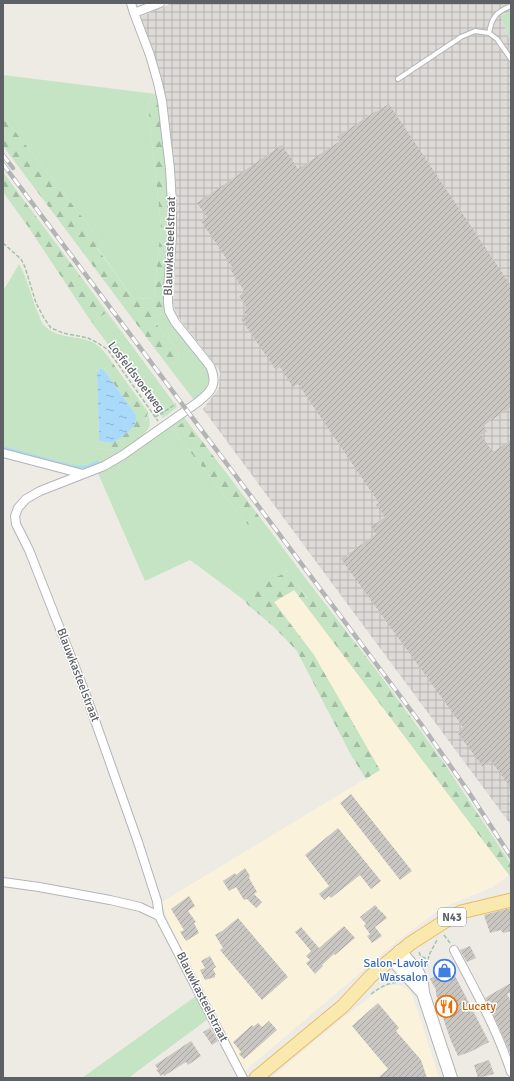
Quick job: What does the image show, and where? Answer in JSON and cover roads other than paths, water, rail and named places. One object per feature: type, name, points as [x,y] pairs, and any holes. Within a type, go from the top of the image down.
[{"type":"main road","name":"N43","points":[[256,1078],[343,1006],[362,986],[411,943],[462,912],[511,900]]},
{"type":"main road","points":[[396,955],[418,973],[422,982],[423,994],[450,1078]]},
{"type":"street","name":"Blauwkasteelstraat","points":[[131,3],[150,55],[162,101],[170,169],[172,204],[172,236],[168,289],[169,311],[175,322],[210,366],[213,373],[213,384],[208,394],[123,455],[104,466],[40,491],[26,499],[18,508],[15,516],[16,524],[29,550],[86,695],[138,842],[157,901],[159,916],[243,1078]]},
{"type":"street","points":[[134,13],[160,3]]},
{"type":"street","points":[[3,453],[83,474]]},
{"type":"street","points":[[3,882],[110,900],[140,907],[159,916]]},
{"type":"street","points":[[454,950],[492,1024],[504,1051],[511,1072]]},
{"type":"lane","points":[[489,33],[492,21],[502,10],[511,6]]},
{"type":"lane","points":[[398,79],[461,37],[475,31],[489,33],[497,39],[511,59]]},
{"type":"water","points":[[100,368],[104,370],[136,415],[134,426],[122,437],[112,443],[99,441],[97,373]]},
{"type":"waterway","points":[[3,448],[74,467],[87,467],[97,462]]},
{"type":"railway","points":[[3,155],[13,168]]},
{"type":"railway","points":[[3,164],[421,724],[468,791],[511,857]]},
{"type":"place","name":"Salon-Lavoir Wassalon","points":[[444,970]]},
{"type":"place","name":"Lucaty","points":[[447,1006]]}]
